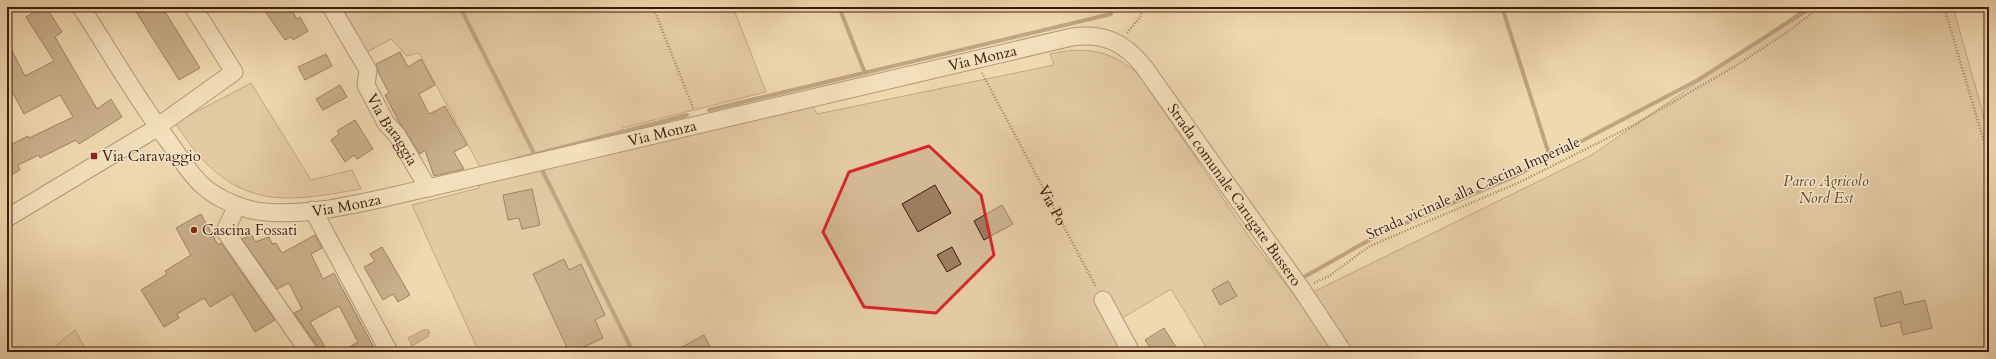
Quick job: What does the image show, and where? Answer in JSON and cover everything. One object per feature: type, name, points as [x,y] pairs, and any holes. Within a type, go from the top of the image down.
[{"type":"street","name":"Via Monza","points":[[81,7],[158,127],[202,185],[237,206],[273,212],[313,210],[428,188],[974,59],[1079,36],[1110,39],[1120,44]]},
{"type":"street","points":[[7,218],[158,127],[234,72],[193,7]]},
{"type":"street","name":"Via Baraggia","points":[[331,7],[368,70],[366,85],[386,123],[397,135],[428,188]]},
{"type":"street","name":"Strada comunale Carugate Bussero","points":[[1120,44],[1144,67],[1302,290],[1342,352]]},
{"type":"street","points":[[237,206],[226,231],[309,352]]},
{"type":"street","points":[[313,210],[389,352]]},
{"type":"street","points":[[1103,300],[1131,352]]},
{"type":"path","name":"Via Monza","points":[[653,7],[694,110],[704,124]]},
{"type":"path","points":[[1120,44],[1130,28],[1140,17],[1143,7]]},
{"type":"path","points":[[1814,7],[1815,11]]},
{"type":"path","name":"Strada vicinale alla Cascina Imperiale","points":[[1302,290],[1328,276],[1370,246],[1518,183],[1632,126],[1737,65],[1786,33],[1815,11],[1827,7]]},
{"type":"path","points":[[1944,7],[1989,158]]},
{"type":"path","name":"Via Po","points":[[974,59],[1103,300]]},
{"type":"highlighted area","points":[[929,146],[981,195],[994,255],[936,313],[864,307],[823,232],[849,172]]},
{"type":"green space","name":"Parco Agricolo Nord Est","points":[[341,7],[733,7],[766,92],[622,128],[625,137],[810,101],[817,114],[1054,65],[1050,54],[1075,50],[1098,52],[1108,55],[1119,60],[1139,75],[1252,241],[1299,301],[1315,291],[1590,156],[1801,11],[1811,7],[1953,7],[1989,135],[1989,352],[1209,352],[1171,289],[1114,323],[1130,352],[479,352],[412,205],[479,188],[482,171],[419,53],[407,56],[391,39],[367,52]]},
{"type":"green space","points":[[251,83],[311,180],[352,170],[361,189],[297,198],[278,198],[259,195],[241,188],[223,178],[205,162],[175,123]]},
{"type":"green space","points":[[75,330],[87,352],[48,352]]},
{"type":"shaded area","points":[[425,329],[428,329],[430,333],[428,334],[429,336],[412,346],[408,338]]},
{"type":"building","points":[[42,7],[46,7],[62,32],[55,37],[97,109],[111,99],[122,117],[79,144],[76,140],[40,158],[39,155],[18,165],[20,170],[7,177],[7,144],[8,146],[28,136],[29,138],[73,117],[60,95],[24,114],[7,82],[7,41],[25,76],[54,61],[26,17]]},
{"type":"building","points":[[133,7],[162,7],[200,68],[179,80]]},
{"type":"building","points":[[262,7],[290,7],[297,19],[300,17],[308,31],[293,40],[291,37],[285,40]]},
{"type":"building","points":[[400,52],[408,67],[421,59],[435,85],[419,94],[429,114],[445,106],[467,145],[454,152],[464,169],[434,176],[425,150],[420,154],[398,120],[385,95],[389,93],[378,72],[376,64]]},
{"type":"building","points":[[326,54],[332,66],[305,80],[298,67]]},
{"type":"building","points":[[340,85],[347,97],[323,110],[316,99]]},
{"type":"building","points":[[355,120],[373,149],[357,159],[354,155],[345,162],[331,140],[339,134],[337,131]]},
{"type":"building","points":[[935,185],[951,213],[918,232],[902,204]]},
{"type":"building","points":[[532,189],[540,225],[522,229],[519,218],[508,220],[503,195]]},
{"type":"building","points":[[1002,205],[1013,224],[984,240],[974,221]]},
{"type":"building","points":[[201,214],[218,245],[221,243],[275,320],[255,332],[232,294],[210,307],[204,298],[177,314],[179,318],[164,327],[141,290],[167,274],[165,271],[191,255],[176,228]]},
{"type":"building","points":[[252,235],[255,242],[269,237],[272,244],[276,243],[282,253],[315,235],[322,248],[311,254],[323,279],[334,273],[373,346],[364,352],[341,352],[358,342],[339,306],[310,322],[328,352],[319,352],[317,346],[294,313],[302,309],[289,283],[277,289],[242,239]]},
{"type":"building","points":[[382,247],[410,295],[398,302],[393,294],[383,300],[364,267],[375,261],[370,254]]},
{"type":"building","points":[[952,247],[961,264],[947,272],[937,255]]},
{"type":"building","points":[[564,259],[569,270],[581,264],[605,315],[595,320],[603,338],[573,352],[569,352],[533,274]]},
{"type":"building","points":[[1228,281],[1237,296],[1220,305],[1212,290]]},
{"type":"building","points":[[1901,291],[1904,305],[1925,300],[1932,328],[1903,335],[1900,322],[1881,327],[1874,298]]},
{"type":"building","points":[[1164,328],[1179,352],[1153,352],[1145,340]]},
{"type":"building","points":[[704,335],[711,349],[705,352],[673,352]]},
{"type":"waterway","points":[[460,7],[535,155]]},
{"type":"waterway","points":[[839,7],[865,73]]},
{"type":"waterway","points":[[1502,7],[1548,151]]},
{"type":"waterway","points":[[1304,277],[1378,235],[1511,178],[1698,80],[1806,11]]},
{"type":"waterway","points":[[709,110],[1111,14]]},
{"type":"waterway","points":[[517,159],[687,115]]},
{"type":"waterway","points":[[542,170],[633,352]]},
{"type":"place","name":"Via Caravaggio","points":[[94,156]]},
{"type":"place","name":"Cascina Fossati","points":[[194,230]]}]
